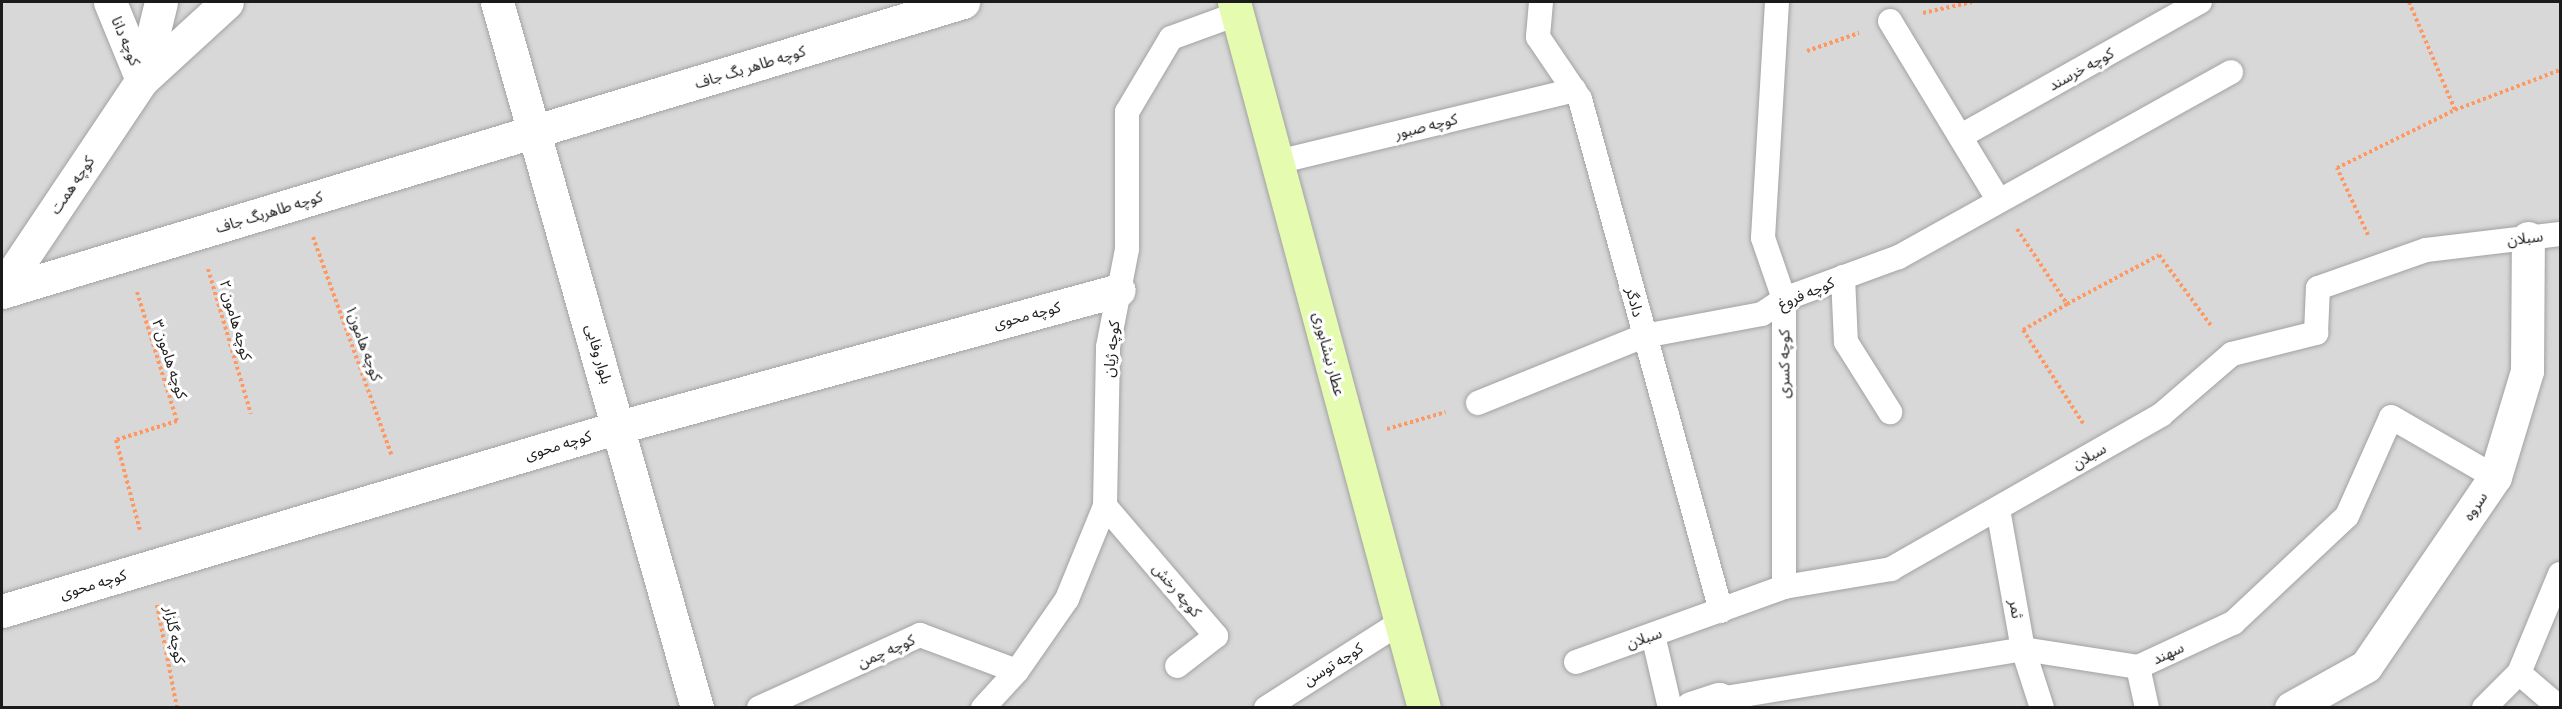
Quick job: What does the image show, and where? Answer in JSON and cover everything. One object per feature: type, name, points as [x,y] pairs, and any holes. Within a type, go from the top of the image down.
[{"type":"street","name":"کوچه دانا","points":[[110,2],[142,80]]},
{"type":"street","name":"کوچه همت","points":[[142,80],[161,2]]},
{"type":"street","name":"کوچه همت","points":[[2,291],[142,80],[227,2]]},
{"type":"street","name":"بلوار وفایی","points":[[497,2],[536,132],[697,708]]},
{"type":"street","name":"کوچه طاهر بگ جاف","points":[[536,132],[963,2]]},
{"type":"street","name":"عطار نیشابوری","points":[[1235,8],[1424,708]]},
{"type":"street","name":"کوچه طاهربگ جاف","points":[[2,291],[536,132]]},
{"type":"street","name":"سروه","points":[[2291,708],[2366,666],[2495,477],[2527,371],[2528,238]]},
{"type":"street","name":"کوچه محوی","points":[[2,611],[619,427],[1119,290]]},
{"type":"lane","name":"دادگر","points":[[1541,2],[1538,37],[1574,90],[1721,611]]},
{"type":"lane","name":"کوچه کسری","points":[[1778,2],[1763,238],[1784,299],[1784,587]]},
{"type":"lane","name":"کوچه خرسند","points":[[1961,136],[2200,2]]},
{"type":"lane","name":"کوچه ژیان","points":[[983,708],[1017,671],[1067,599],[1105,506],[1108,347],[1127,249],[1127,112],[1171,38],[1235,8]]},
{"type":"lane","points":[[1890,21],[2000,201]]},
{"type":"lane","name":"کوچه فروغ","points":[[1478,403],[1644,336],[1762,314],[1784,299],[1899,257],[2231,72]]},
{"type":"lane","name":"کوچه صبور","points":[[1277,162],[1574,90]]},
{"type":"lane","name":"سبلان","points":[[1576,662],[1784,587],[1891,570],[2161,415],[2232,354],[2316,333],[2318,288],[2426,250],[2560,234]]},
{"type":"lane","points":[[1843,277],[1846,342],[1890,412]]},
{"type":"lane","name":"سهند","points":[[1715,705],[2023,649],[2138,667],[2233,623],[2347,516],[2391,417],[2495,477]]},
{"type":"lane","name":"کوچه رخش","points":[[1105,506],[1216,636],[1177,666]]},
{"type":"lane","name":"ثمر","points":[[1998,509],[2023,649],[2042,708]]},
{"type":"lane","points":[[2484,708],[2519,672],[2560,574]]},
{"type":"lane","name":"کوچه توسن","points":[[1266,708],[1401,622]]},
{"type":"lane","name":"کوچه چمن","points":[[759,708],[920,635],[1017,671]]},
{"type":"lane","points":[[1653,635],[1670,708]]},
{"type":"lane","points":[[2138,667],[2147,708]]},
{"type":"lane","points":[[2519,672],[2560,708]]},
{"type":"path","points":[[2409,2],[2455,110]]},
{"type":"path","points":[[2381,266],[2337,168],[2455,110],[2560,70]]},
{"type":"path","points":[[2000,201],[2067,304]]},
{"type":"path","name":"کوچه هامون۱","points":[[300,203],[405,491]]},
{"type":"path","name":"کوچه هامون ۲","points":[[198,233],[251,414]]},
{"type":"path","name":"کوچه هامون ۳","points":[[125,255],[177,420],[116,440],[150,567]]},
{"type":"path","points":[[2100,450],[2023,330],[2159,255],[2232,354]]},
{"type":"path","points":[[1352,439],[1478,403]]},
{"type":"path","name":"کوچه گلزار","points":[[150,567],[177,708]]},
{"type":"shaded area","points":[[2,2],[2560,2],[2560,707],[2,707]]}]
